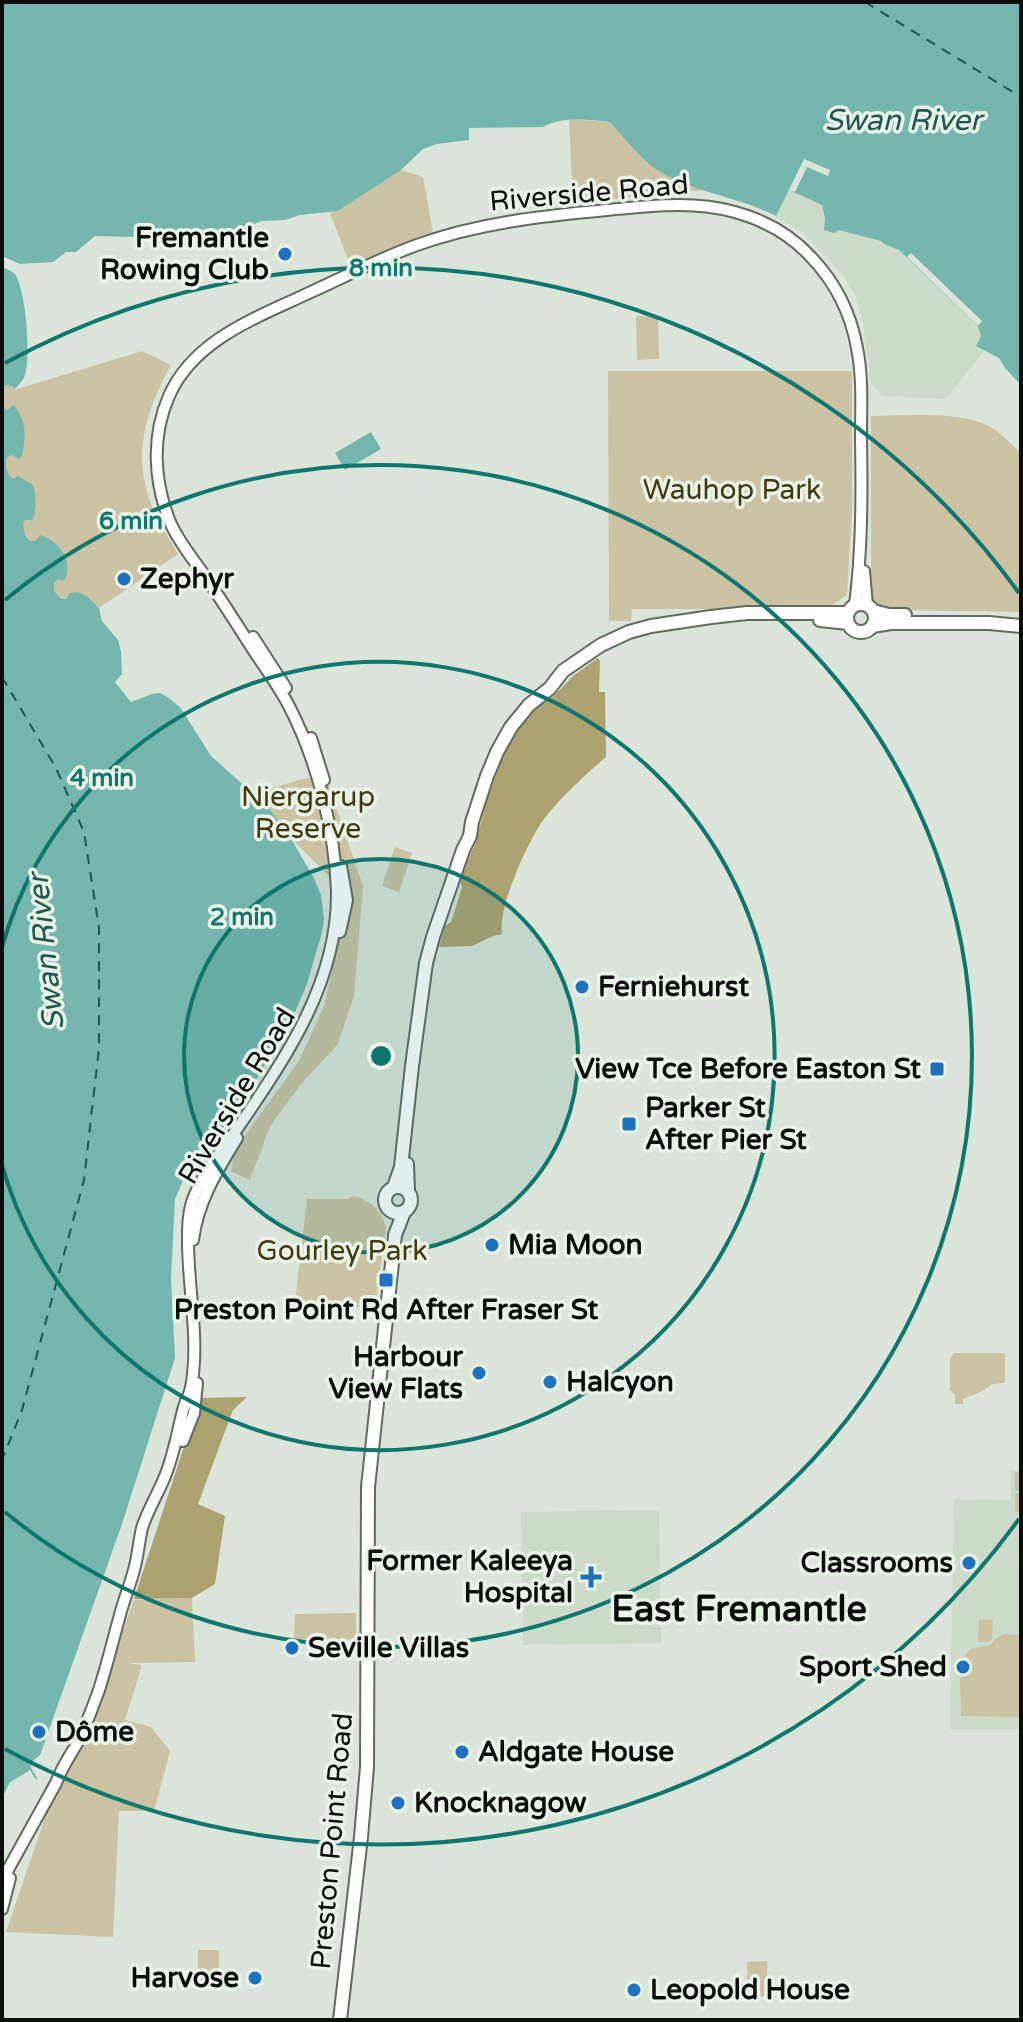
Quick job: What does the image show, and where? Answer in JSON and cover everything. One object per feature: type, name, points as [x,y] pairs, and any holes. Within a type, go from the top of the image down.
[{"type":"main road","name":"Preston Point Road","points":[[340,2020],[367,1767],[368,1487],[395,1235],[398,1212],[411,1202],[406,1167],[417,1067],[437,946],[465,860],[476,838],[497,768],[516,731],[536,708],[569,676],[610,648],[638,636],[709,623],[822,620],[858,612]]},
{"type":"main road","name":"Preston Point Road","points":[[398,1212],[387,1207],[385,1199],[387,1192],[394,1187],[401,1167],[424,972],[430,946],[497,752],[511,727],[563,671],[601,645],[629,632],[735,614],[858,612],[1021,618]]},
{"type":"main road","points":[[872,626],[874,620],[858,612],[854,630],[859,631],[891,623],[1021,626]]},
{"type":"main road","points":[[394,1187],[408,1191]]},
{"type":"street","name":"Riverside Road","points":[[2,1884],[79,1740],[93,1705],[137,1559],[140,1534],[166,1475],[178,1437],[193,1371],[188,1224],[193,1200],[213,1161],[295,1040],[317,993],[331,950],[335,925],[337,890],[331,839],[325,807],[301,732],[279,689],[169,519],[156,464],[161,417],[173,388],[187,368],[237,327],[408,249],[471,229],[525,218],[663,205],[701,205],[731,210],[765,222],[794,240],[833,285],[848,313],[857,348],[861,409],[865,545],[864,582],[858,612]]},
{"type":"street","name":"Riverside Road","points":[[2,1909],[10,1876],[70,1766],[96,1709],[144,1556],[148,1529],[194,1413],[199,1331],[194,1277],[195,1221],[206,1192],[298,1045],[315,1011],[328,978],[347,900],[328,791],[300,713],[276,671],[167,510]]},
{"type":"shaded area","points":[[804,159],[825,218],[839,230],[882,241],[899,250],[982,321],[981,336],[976,346],[984,351],[946,399],[882,396],[871,384],[863,324],[855,295],[842,274],[803,233],[776,217]]},
{"type":"shaded area","points":[[598,658],[599,692],[605,692],[606,757],[566,794],[538,828],[512,884],[503,912],[502,934],[472,946],[439,947],[445,926],[451,922],[466,863],[475,845],[488,796],[507,747],[537,708]]},
{"type":"shaded area","points":[[247,1397],[233,1410],[198,1504],[225,1516],[215,1584],[192,1598],[134,1599],[200,1398]]},
{"type":"shaded area","points":[[1011,1470],[1021,1470],[1021,1729],[950,1729],[954,1499],[1010,1500]]},
{"type":"shaded area","name":"Former Kaleeya Hospital","points":[[659,1510],[661,1643],[523,1645],[521,1512]]},
{"type":"green space","points":[[569,119],[610,122],[656,169],[703,190],[573,203]]},
{"type":"green space","points":[[401,170],[423,177],[433,233],[350,265],[330,213],[338,211]]},
{"type":"green space","points":[[658,315],[659,359],[637,360],[636,316]]},
{"type":"green space","points":[[142,351],[171,365],[149,413],[142,463],[152,505],[178,554],[99,608],[88,597],[66,599],[58,595],[54,591],[54,583],[59,579],[36,541],[30,541],[25,535],[22,525],[25,520],[5,464],[7,457],[12,455],[7,410],[2,406],[2,389],[6,385],[14,390]]},
{"type":"green space","name":"Wauhop Park","points":[[608,371],[852,371],[852,510],[847,595],[832,605],[632,609],[631,621],[609,621]]},
{"type":"green space","points":[[933,415],[980,422],[1003,436],[1021,453],[1021,612],[903,610],[874,603],[871,590],[871,416]]},
{"type":"green space","name":"Niergarup Reserve","points":[[326,777],[363,886],[354,996],[338,1044],[302,1083],[270,1126],[250,1180],[231,1171],[235,1149],[299,1061],[324,1006],[344,915],[335,882],[253,794],[302,779]]},
{"type":"green space","points":[[395,847],[412,853],[399,892],[382,886]]},
{"type":"green space","name":"Gourley Park","points":[[353,1196],[374,1206],[386,1227],[375,1307],[294,1309],[307,1199],[349,1199]]},
{"type":"green space","points":[[954,1353],[1005,1353],[1005,1383],[992,1384],[963,1399],[963,1404],[955,1404],[955,1395],[950,1390],[950,1358]]},
{"type":"green space","points":[[1015,1472],[1021,1472],[1021,1512],[1015,1512],[1015,1493],[1019,1491],[1015,1490]]},
{"type":"green space","points":[[192,1598],[195,1662],[129,1663],[142,1665],[125,1720],[151,1727],[170,1751],[154,1811],[119,1811],[113,1937],[6,1932],[49,1806],[95,1711],[134,1600]]},
{"type":"green space","points":[[356,1613],[356,1640],[294,1639],[295,1614]]},
{"type":"green space","points":[[979,1619],[993,1620],[992,1639],[989,1642],[978,1642]]},
{"type":"green space","points":[[1004,1634],[1021,1635],[1021,1717],[961,1716],[960,1678],[969,1672],[969,1659],[965,1656],[970,1649],[991,1645]]},
{"type":"green space","points":[[198,1950],[219,1950],[219,1988],[200,1988],[198,1985]]},
{"type":"green space","points":[[767,1961],[768,1996],[748,1997],[747,1962]]},
{"type":"water","name":"Swan River","points":[[2,2],[1021,2],[1021,383],[999,358],[976,346],[981,336],[978,326],[899,250],[881,241],[839,230],[834,233],[824,230],[822,205],[789,190],[776,216],[673,178],[646,162],[610,122],[575,120],[559,121],[543,127],[469,128],[469,140],[423,149],[401,170],[338,211],[261,221],[240,231],[208,230],[194,240],[169,240],[154,233],[138,237],[95,236],[76,252],[66,252],[53,262],[20,264],[2,256]]},
{"type":"water","points":[[2,267],[14,273],[18,280],[26,322],[27,366],[24,377],[14,390],[6,385],[2,389]]},
{"type":"water","name":"Swan River","points":[[14,405],[23,424],[24,442],[22,456],[18,459],[12,455],[7,457],[7,469],[13,479],[18,476],[33,485],[35,511],[33,520],[25,520],[25,535],[30,541],[36,541],[40,535],[54,542],[66,560],[67,574],[64,581],[59,579],[54,583],[54,591],[67,599],[69,593],[78,592],[99,608],[102,621],[118,640],[121,652],[122,674],[115,682],[131,702],[152,694],[166,696],[180,707],[211,756],[269,808],[314,878],[321,895],[324,919],[307,984],[290,1024],[224,1132],[185,1176],[175,1199],[171,1279],[175,1358],[121,1527],[40,1755],[29,1771],[10,1782],[2,1798],[2,406],[7,410]]},
{"type":"water","points":[[371,432],[381,449],[345,470],[335,453]]},
{"type":"pier","points":[[804,159],[830,170],[828,176],[807,167],[795,192],[789,190]]},
{"type":"pier","points":[[911,253],[982,321],[978,326],[907,257]]},
{"type":"waterway","points":[[30,1768],[36,1778]]},
{"type":"ferry route","points":[[865,2],[1021,97]]},
{"type":"ferry route","points":[[2,677],[56,768],[84,832],[99,928],[99,1048],[84,1180],[22,1410],[2,1460]]},
{"type":"place","name":"Fremantle Rowing Club","points":[[285,254]]},
{"type":"place","name":"Zephyr","points":[[124,579]]},
{"type":"place","name":"Ferniehurst","points":[[582,987]]},
{"type":"place","name":"View Tce Before Easton St","points":[[937,1069]]},
{"type":"place","name":"Parker St After Pier St","points":[[629,1124]]},
{"type":"place","name":"Mia Moon","points":[[492,1245]]},
{"type":"place","name":"Preston Point Rd After Fraser St","points":[[386,1280]]},
{"type":"place","name":"Harbour View Flats","points":[[479,1373]]},
{"type":"place","name":"Halcyon","points":[[550,1382]]},
{"type":"place","name":"Classrooms","points":[[969,1563]]},
{"type":"place","name":"Former Kaleeya Hospital","points":[[591,1577]]},
{"type":"place","name":"Seville Villas","points":[[292,1648]]},
{"type":"place","name":"Sport Shed","points":[[963,1667]]},
{"type":"place","name":"Dôme","points":[[39,1732]]},
{"type":"place","name":"Aldgate House","points":[[462,1752]]},
{"type":"place","name":"Knocknagow","points":[[398,1803]]},
{"type":"place","name":"Harvose","points":[[255,1978]]},
{"type":"place","name":"Leopold House","points":[[634,1990]]},
{"type":"district","name":"East Fremantle","points":[[739,1609]]}]
